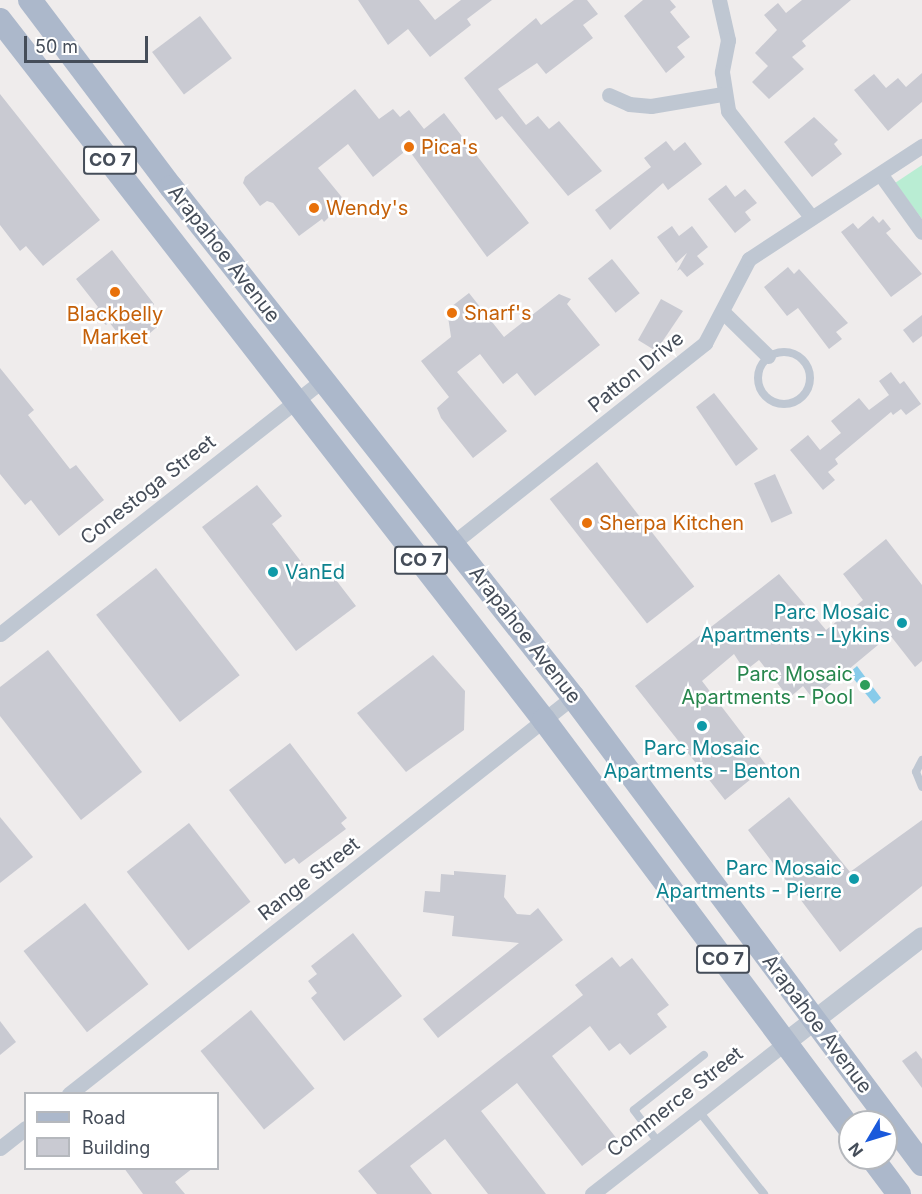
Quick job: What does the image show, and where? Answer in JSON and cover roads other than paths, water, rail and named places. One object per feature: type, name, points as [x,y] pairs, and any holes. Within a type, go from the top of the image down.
[{"type":"main road","name":"Arapahoe Avenue","points":[[30,0],[323,380],[573,697],[922,1164]]},
{"type":"main road","name":"Arapahoe Avenue","points":[[0,20],[297,399],[544,720],[838,1113]]},
{"type":"main road","points":[[881,1170],[899,1194]]},
{"type":"street","points":[[719,0],[728,40],[723,94],[728,111],[811,217]]},
{"type":"street","points":[[609,95],[629,104],[651,106],[723,94]]},
{"type":"street","name":"Patton Drive","points":[[453,543],[705,343],[723,312],[748,259],[811,217],[881,175],[922,146]]},
{"type":"street","points":[[881,175],[922,232]]},
{"type":"street","points":[[723,312],[768,356]]},
{"type":"street","name":"Conestoga Street","points":[[0,634],[323,380]]},
{"type":"street","name":"Range Street","points":[[72,1092],[573,697]]},
{"type":"street","points":[[785,1042],[922,937]]},
{"type":"street","name":"Commerce Street","points":[[592,1194],[785,1042]]},
{"type":"street","points":[[0,1148],[24,1130]]},
{"type":"lane","points":[[777,352],[795,354],[808,367],[809,385],[799,400],[775,403],[762,393],[759,369],[768,356],[777,352]]},
{"type":"lane","points":[[922,760],[916,772],[922,787]]},
{"type":"lane","points":[[658,1142],[634,1110],[704,1055]]},
{"type":"lane","points":[[698,1110],[764,1194]]},
{"type":"water","name":"Parc Mosaic Apartments - Pool","points":[[857,666],[881,698],[874,704],[849,673]]},
{"type":"place","name":"Pica's","points":[[409,147]]},
{"type":"place","name":"Wendy's","points":[[314,208]]},
{"type":"place","name":"Blackbelly Market","points":[[115,292]]},
{"type":"place","name":"Snarf's","points":[[452,313]]},
{"type":"place","name":"Sherpa Kitchen","points":[[587,523]]},
{"type":"place","name":"VanEd","points":[[273,572]]},
{"type":"place","name":"Parc Mosaic Apartments - Lykins","points":[[902,623]]},
{"type":"place","name":"Parc Mosaic Apartments - Pool","points":[[865,685]]},
{"type":"place","name":"Parc Mosaic Apartments - Benton","points":[[702,726]]},
{"type":"place","name":"Parc Mosaic Apartments - Pierre","points":[[854,879]]}]
